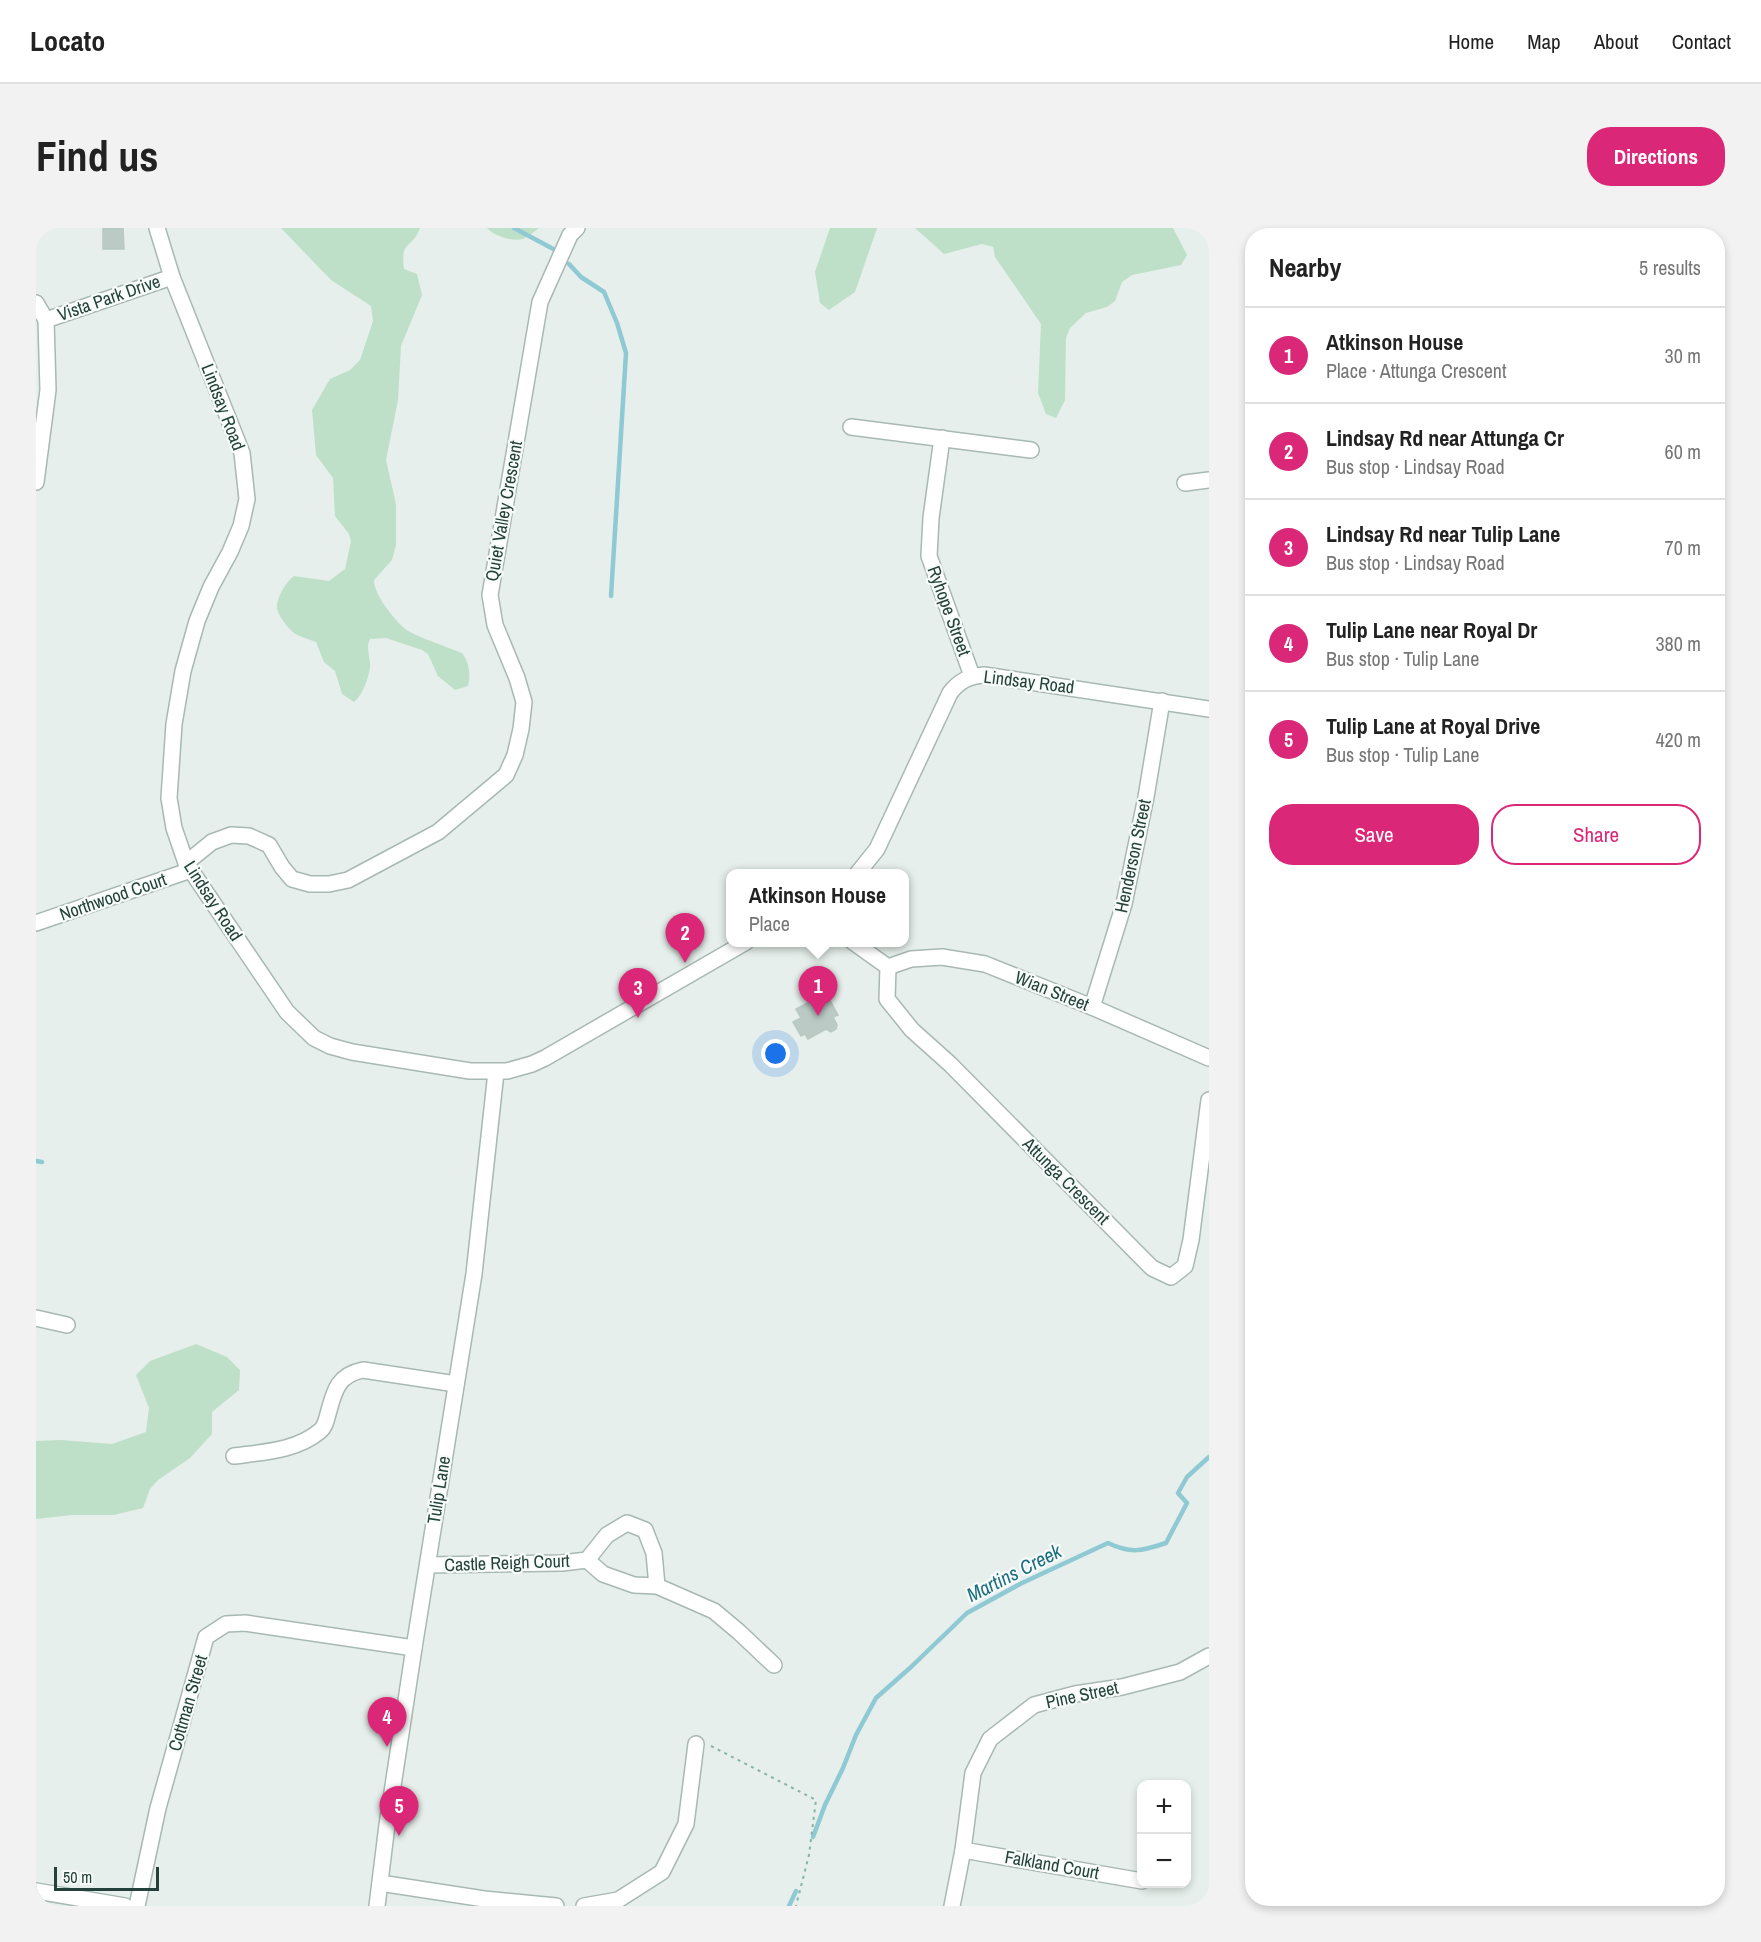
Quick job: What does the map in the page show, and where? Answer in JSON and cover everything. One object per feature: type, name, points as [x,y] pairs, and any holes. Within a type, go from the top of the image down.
[{"type":"street","name":"Lindsay Road","points":[[157,228],[172,277],[242,453],[247,499],[241,526],[197,621],[183,671],[174,724],[169,798],[174,828],[189,867],[288,1012],[314,1038],[330,1046],[352,1052],[470,1071],[496,1072],[520,1068],[545,1058],[737,947]]},
{"type":"street","name":"Quiet Valley Crescent","points":[[189,867],[212,842],[231,835],[249,836],[269,845],[292,879],[310,884],[329,884],[348,880],[438,832],[506,775],[515,755],[524,702],[518,678],[495,626],[490,595],[540,302],[570,234],[577,228]]},
{"type":"street","name":"Vista Park Drive","points":[[46,320],[172,277]]},
{"type":"street","points":[[36,303],[46,320],[48,390],[36,482]]},
{"type":"street","points":[[851,427],[1031,450]]},
{"type":"street","name":"Ryhope Street","points":[[942,438],[931,518],[929,556],[972,676]]},
{"type":"street","points":[[1185,483],[1209,480]]},
{"type":"street","name":"Lindsay Road","points":[[860,869],[877,849],[950,693],[956,685],[972,676],[984,675],[1209,709]]},
{"type":"street","name":"Henderson Street","points":[[1092,1007],[1124,904],[1146,797],[1162,701]]},
{"type":"street","name":"Northwood Court","points":[[36,923],[189,867]]},
{"type":"street","points":[[861,947],[888,967]]},
{"type":"street","name":"Wian Street","points":[[888,967],[911,959],[942,957],[985,964],[1209,1058]]},
{"type":"street","name":"Attunga Crescent","points":[[888,967],[887,999],[912,1030],[950,1064],[1152,1268],[1171,1277],[1185,1266],[1191,1240],[1209,1100]]},
{"type":"street","name":"Tulip Lane","points":[[377,1906],[414,1648],[474,1274],[496,1072]]},
{"type":"street","points":[[36,1318],[67,1325]]},
{"type":"street","points":[[234,1456],[292,1447],[319,1431],[324,1426],[338,1384],[351,1372],[363,1370],[456,1384]]},
{"type":"street","name":"Castle Reigh Court","points":[[428,1566],[562,1563],[587,1560],[607,1535],[627,1523],[645,1530],[654,1553],[657,1586]]},
{"type":"street","name":"Castle Reigh Court","points":[[587,1560],[603,1574],[634,1585],[657,1586],[714,1611],[774,1665]]},
{"type":"street","name":"Cottman Street","points":[[137,1906],[158,1808],[206,1637],[226,1624],[245,1623],[414,1648]]},
{"type":"street","name":"Pine Street","points":[[952,1906],[963,1850],[973,1773],[990,1739],[1034,1705],[1075,1694],[1122,1687],[1180,1672],[1209,1656]]},
{"type":"street","points":[[584,1906],[618,1900],[662,1872],[686,1824],[696,1744]]},
{"type":"street","name":"Falkland Court","points":[[963,1850],[1137,1880]]},
{"type":"street","points":[[380,1883],[484,1899],[556,1906]]},
{"type":"street","points":[[36,1891],[126,1906]]},
{"type":"path","points":[[696,1744],[713,1746],[816,1800],[809,1855],[796,1906]]},
{"type":"green space","points":[[281,228],[420,228],[404,253],[404,269],[417,274],[422,295],[401,346],[398,400],[386,460],[396,504],[396,545],[392,560],[374,580],[381,600],[403,627],[421,637],[462,653],[469,669],[468,686],[455,690],[438,676],[428,654],[422,650],[386,638],[370,639],[368,676],[362,691],[354,702],[342,694],[335,671],[324,662],[316,642],[294,633],[278,612],[277,605],[280,595],[294,576],[329,581],[345,569],[351,541],[349,534],[335,516],[333,478],[316,455],[312,410],[330,379],[350,370],[360,360],[373,321],[371,306],[331,280]]},
{"type":"green space","points":[[487,228],[539,228],[525,238],[514,240],[494,234]]},
{"type":"green space","points":[[830,228],[877,228],[855,292],[829,310],[820,303],[815,272]]},
{"type":"green space","points":[[915,228],[1173,228],[1187,255],[1181,265],[1132,275],[1122,282],[1115,301],[1107,307],[1086,313],[1070,328],[1066,338],[1065,400],[1056,418],[1046,414],[1038,393],[1041,324],[995,257],[993,247],[982,244],[944,254]]},
{"type":"green space","points":[[196,1344],[227,1357],[240,1370],[239,1390],[212,1412],[212,1434],[190,1458],[158,1480],[150,1489],[143,1508],[114,1515],[72,1515],[36,1519],[36,1441],[61,1440],[112,1444],[146,1432],[149,1408],[136,1375],[150,1361]]},
{"type":"building","points":[[103,228],[123,228],[124,249],[103,249]]},
{"type":"building","points":[[826,993],[838,1015],[833,1017],[837,1025],[836,1029],[831,1032],[826,1029],[808,1039],[805,1034],[801,1036],[793,1022],[801,1018],[796,1009]]},
{"type":"waterway","points":[[514,228],[559,252]]},
{"type":"waterway","points":[[569,264],[581,277],[604,292],[626,353],[611,596]]},
{"type":"waterway","points":[[36,1161],[42,1162]]},
{"type":"waterway","name":"Martins Creek","points":[[813,1837],[856,1735],[876,1698],[967,1613],[1022,1583],[1108,1543],[1130,1550],[1150,1548],[1166,1543],[1187,1503],[1178,1493],[1187,1477],[1209,1457]]},
{"type":"waterway","name":"Martins Creek","points":[[789,1906],[796,1891]]},
{"type":"place","name":"Lindsay Rd near Attunga Cr","points":[[685,963]]},
{"type":"place","name":"Atkinson House","points":[[818,1016]]},
{"type":"place","name":"Lindsay Rd near Tulip Lane","points":[[638,1018]]},
{"type":"place","name":"Tulip Lane near Royal Dr","points":[[387,1747]]},
{"type":"place","name":"Tulip Lane at Royal Drive","points":[[399,1836]]}]
